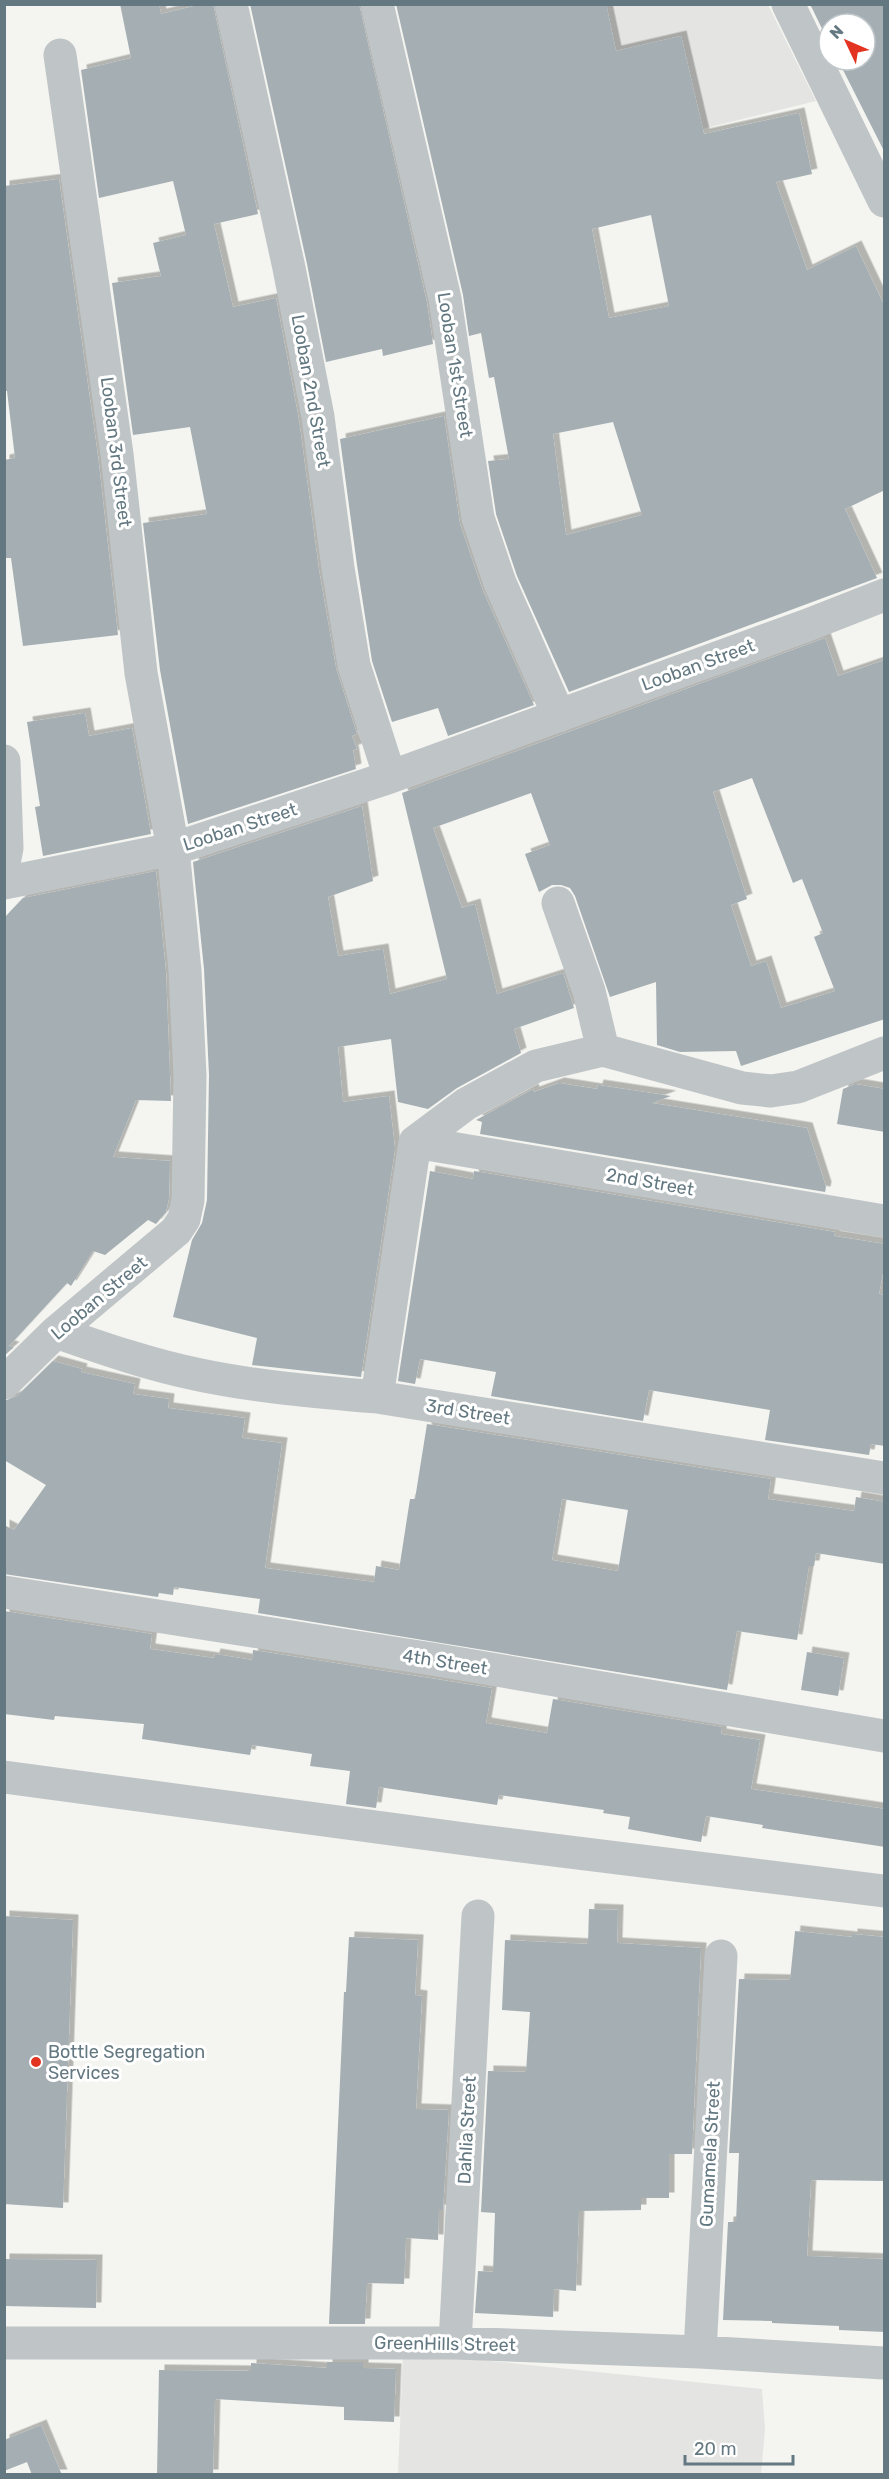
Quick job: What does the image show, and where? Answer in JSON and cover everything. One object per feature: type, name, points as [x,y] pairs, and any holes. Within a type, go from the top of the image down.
[{"type":"street","name":"Looban 2nd Street","points":[[231,4],[289,268],[316,406],[354,665],[390,777]]},
{"type":"street","name":"Looban 1st Street","points":[[377,4],[446,299],[478,518],[500,583],[559,716]]},
{"type":"street","points":[[789,4],[885,201]]},
{"type":"street","name":"Looban 3rd Street","points":[[60,55],[117,454],[141,673],[173,849]]},
{"type":"street","name":"Looban Street","points":[[4,1383],[56,1332],[176,1231],[184,1219],[188,1200],[190,1076],[185,971],[173,849],[390,777],[885,595]]},
{"type":"street","points":[[4,761],[7,848],[4,863]]},
{"type":"street","points":[[4,883],[173,849]]},
{"type":"street","points":[[558,903],[589,992],[603,1050]]},
{"type":"street","points":[[377,1397],[415,1142],[466,1104],[536,1066],[603,1050],[742,1088],[771,1091],[798,1087],[885,1053]]},
{"type":"street","name":"2nd Street","points":[[415,1142],[885,1221]]},
{"type":"street","name":"3rd Street","points":[[56,1332],[127,1357],[202,1376],[377,1397],[885,1478]]},
{"type":"street","name":"4th Street","points":[[4,1592],[432,1659],[885,1736]]},
{"type":"street","points":[[4,1777],[473,1840],[885,1891]]},
{"type":"street","name":"Dahlia Street","points":[[455,2343],[478,1916]]},
{"type":"street","name":"Gumamela Street","points":[[700,2352],[721,1956]]},
{"type":"street","name":"GreenHills Street","points":[[4,2343],[455,2343],[700,2352],[885,2363]]},
{"type":"shaded area","points":[[534,5],[768,5],[816,101],[571,161]]},
{"type":"shaded area","points":[[403,2352],[762,2389],[765,2429],[761,2474],[398,2474]]},
{"type":"building","points":[[120,4],[159,4],[161,14],[202,4],[213,4],[258,214],[214,224],[233,307],[276,298],[299,420],[319,570],[336,668],[357,734],[352,736],[357,749],[353,750],[356,769],[188,824],[160,670],[143,523],[207,514],[190,427],[133,435],[112,283],[161,276],[153,243],[186,235],[173,181],[99,198],[81,70],[131,58]]},
{"type":"building","points":[[250,4],[359,4],[427,303],[433,344],[383,356],[382,349],[326,362]]},
{"type":"building","points":[[396,4],[606,4],[616,51],[681,36],[704,134],[799,113],[812,174],[776,182],[807,270],[856,246],[885,307],[885,490],[845,509],[877,578],[569,692],[517,576],[496,514],[488,461],[509,459],[494,377],[489,378],[481,333],[469,336],[463,295]],"holes":[[[651,215],[669,306],[609,318],[592,229]],[[613,422],[642,515],[566,535],[553,434]]]},
{"type":"building","points":[[810,4],[885,4],[885,153],[844,72],[877,72],[877,12],[817,12],[817,18]]},
{"type":"building","points":[[59,179],[98,456],[118,635],[23,646],[11,558],[4,558],[4,460],[15,458],[7,391],[4,391],[4,186]]},
{"type":"building","points":[[444,416],[460,524],[483,591],[534,705],[448,736],[438,708],[392,722],[372,661],[340,439]]},
{"type":"building","points":[[825,638],[838,676],[885,660],[885,1019],[741,1066],[736,1051],[680,1052],[657,1045],[656,982],[610,997],[575,896],[570,888],[552,885],[539,892],[525,854],[550,845],[531,793],[433,828],[462,908],[475,904],[497,994],[563,973],[574,1008],[514,1029],[521,1053],[457,1088],[428,1109],[398,1102],[391,1039],[338,1047],[343,1102],[389,1096],[395,1149],[361,1377],[252,1365],[257,1338],[173,1317],[192,1240],[202,1223],[207,1200],[209,1075],[204,969],[193,862],[362,806],[373,881],[328,897],[338,956],[383,949],[390,994],[447,979],[402,793]],"holes":[[[752,778],[793,883],[802,879],[823,933],[814,937],[835,991],[781,1008],[766,961],[751,966],[731,905],[747,899],[713,792]]]},
{"type":"building","points":[[85,713],[89,736],[132,728],[151,834],[43,856],[35,807],[40,806],[27,722]]},
{"type":"building","points":[[156,871],[166,972],[171,1101],[136,1100],[113,1157],[170,1161],[169,1198],[166,1212],[156,1224],[148,1220],[105,1255],[93,1251],[71,1286],[67,1283],[9,1346],[14,1347],[4,1356],[4,918],[23,898]]},
{"type":"building","points":[[559,1083],[597,1089],[598,1085],[671,1096],[652,1103],[807,1128],[826,1187],[825,1192],[480,1134],[482,1122],[476,1120],[533,1089],[534,1092]]},
{"type":"building","points":[[855,1084],[885,1089],[885,1132],[837,1124],[843,1089]]},
{"type":"building","points":[[430,1171],[473,1179],[474,1171],[835,1232],[834,1236],[885,1244],[885,1263],[879,1294],[885,1295],[885,1446],[871,1444],[869,1455],[765,1440],[770,1410],[649,1390],[643,1421],[491,1396],[496,1372],[420,1359],[415,1384],[398,1381]]},
{"type":"building","points":[[53,1361],[82,1369],[81,1372],[135,1384],[133,1394],[169,1399],[168,1408],[245,1418],[242,1438],[282,1443],[265,1568],[374,1582],[376,1566],[399,1570],[410,1499],[415,1499],[427,1424],[771,1479],[768,1499],[854,1511],[856,1497],[885,1502],[885,1564],[816,1553],[814,1566],[809,1566],[797,1640],[737,1631],[727,1690],[258,1613],[260,1599],[174,1587],[173,1595],[159,1593],[158,1597],[4,1574],[4,1525],[14,1530],[46,1485],[4,1460],[4,1401],[17,1396]],"holes":[[[562,1499],[628,1510],[618,1571],[552,1560]]]},
{"type":"building","points":[[4,1611],[152,1634],[150,1649],[214,1658],[215,1654],[252,1660],[253,1650],[492,1688],[486,1723],[547,1733],[553,1699],[722,1727],[721,1734],[760,1740],[751,1789],[885,1809],[885,1847],[762,1828],[763,1825],[706,1816],[701,1842],[628,1829],[630,1817],[603,1813],[604,1810],[499,1795],[497,1805],[379,1787],[376,1808],[346,1804],[350,1771],[310,1766],[312,1754],[252,1745],[250,1755],[142,1739],[144,1724],[55,1716],[54,1720],[4,1714]]},
{"type":"building","points":[[807,1652],[844,1658],[838,1696],[801,1690]]},
{"type":"building","points":[[589,1909],[618,1910],[617,1943],[701,1948],[692,2154],[669,2154],[669,2198],[641,2198],[641,2210],[579,2211],[576,2291],[554,2289],[553,2317],[475,2313],[478,2271],[493,2272],[495,2213],[481,2212],[488,2071],[526,2072],[530,2012],[502,2010],[505,1940],[588,1944]]},
{"type":"building","name":"Bottle Segregation Services","points":[[4,1916],[73,1920],[63,2208],[4,2204]]},
{"type":"building","points":[[795,1931],[852,1937],[852,1934],[885,1937],[885,2181],[811,2180],[807,2256],[885,2259],[885,2332],[839,2330],[839,2326],[772,2323],[772,2321],[723,2320],[728,2222],[736,2222],[739,2153],[729,2153],[739,1979],[790,1980]]},
{"type":"building","points":[[349,1937],[418,1940],[415,1995],[422,1996],[416,2109],[449,2110],[443,2210],[439,2210],[438,2240],[406,2238],[404,2284],[367,2283],[365,2324],[329,2324],[344,1992],[346,1992]]},
{"type":"building","points":[[4,2259],[97,2260],[96,2308],[4,2306]]},
{"type":"building","points":[[327,2362],[363,2362],[363,2368],[396,2369],[394,2422],[344,2420],[344,2407],[215,2399],[213,2475],[157,2475],[159,2370],[251,2371],[251,2363],[327,2368]]},
{"type":"building","points":[[41,2425],[62,2475],[32,2475],[27,2462],[4,2471],[4,2440]]},
{"type":"place","name":"Bottle Segregation Services","points":[[36,2062]]}]
